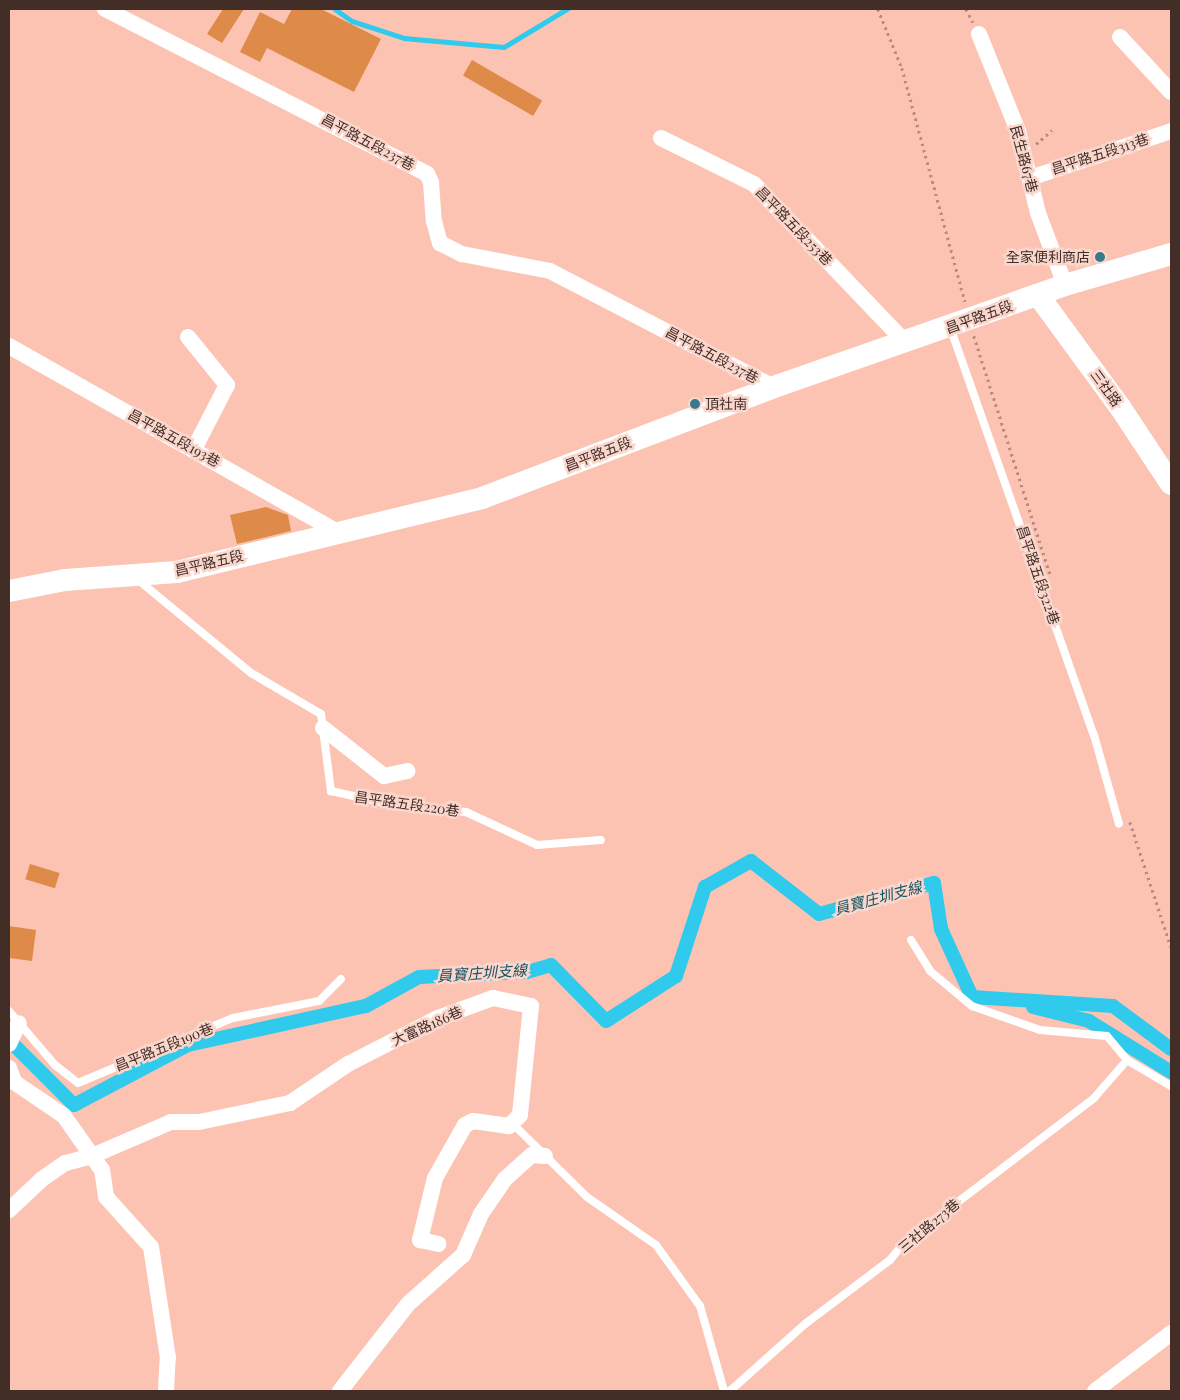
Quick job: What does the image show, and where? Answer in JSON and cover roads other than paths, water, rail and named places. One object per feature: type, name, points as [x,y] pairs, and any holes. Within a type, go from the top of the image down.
[{"type":"street","name":"昌平路五段237巷","points":[[105,9],[427,174],[431,182],[434,221],[440,243],[462,254],[550,271],[774,388]]},
{"type":"street","name":"民生路67巷","points":[[979,34],[1018,131],[1038,213],[1065,285]]},
{"type":"street","points":[[1120,37],[1171,92]]},
{"type":"street","name":"昌平路五段313巷","points":[[1030,178],[1171,131]]},
{"type":"street","name":"昌平路五段253巷","points":[[661,138],[754,184],[906,343]]},
{"type":"street","name":"昌平路五段","points":[[9,591],[64,580],[177,572],[482,498],[774,388],[960,324],[1065,285],[1165,254]]},
{"type":"street","name":"三社路","points":[[1038,295],[1120,407],[1171,484]]},
{"type":"street","points":[[188,336],[228,384],[194,449]]},
{"type":"street","name":"昌平路五段193巷","points":[[9,346],[338,532]]},
{"type":"street","name":"昌平路五段220巷","points":[[323,728],[384,776],[407,771]]},
{"type":"street","name":"大富路186巷","points":[[9,1210],[41,1180],[65,1163],[92,1156],[171,1122],[199,1122],[290,1103],[348,1064],[438,1018],[494,998],[531,1006],[520,1115],[512,1123]]},
{"type":"street","points":[[9,1044],[14,1017]]},
{"type":"street","points":[[11,1080],[64,1116],[76,1130],[102,1170],[106,1197],[151,1248],[168,1358],[166,1391]]},
{"type":"street","points":[[439,1244],[420,1240],[435,1178],[465,1124],[473,1121],[509,1126],[512,1123]]},
{"type":"street","points":[[340,1391],[408,1304],[463,1255],[481,1214],[505,1179],[532,1156],[545,1156]]},
{"type":"street","points":[[1095,1391],[1171,1332]]},
{"type":"lane","name":"昌平路五段322巷","points":[[960,324],[1094,735],[1120,824]]},
{"type":"lane","name":"昌平路五段220巷","points":[[134,576],[252,673],[321,714],[331,791],[394,805],[466,812],[537,845],[601,840]]},
{"type":"lane","points":[[911,940],[930,971],[972,1006],[1040,1030],[1107,1036],[1127,1060],[1171,1086]]},
{"type":"lane","name":"昌平路五段190巷","points":[[14,1017],[56,1065],[78,1083],[233,1018],[319,1001],[341,979]]},
{"type":"lane","name":"三社路273巷","points":[[730,1391],[804,1324],[890,1260],[904,1243],[1094,1098],[1127,1060]]},
{"type":"lane","points":[[512,1123],[587,1197],[656,1245],[700,1306],[724,1391]]},
{"type":"waterway","points":[[335,9],[352,21],[404,38],[504,47],[567,9]]},
{"type":"waterway","name":"員寶庄圳支線","points":[[9,1040],[74,1105],[188,1045],[366,1006],[419,977],[527,972],[551,965],[606,1021],[676,976],[705,887],[751,861],[819,914],[934,883],[941,929],[972,997],[1113,1006],[1171,1049]]},
{"type":"waterway","points":[[1033,1007],[1089,1021],[1171,1072]]},
{"type":"place","name":"全家便利商店","points":[[1100,257]]},
{"type":"place","name":"頂社南","points":[[695,404]]}]
